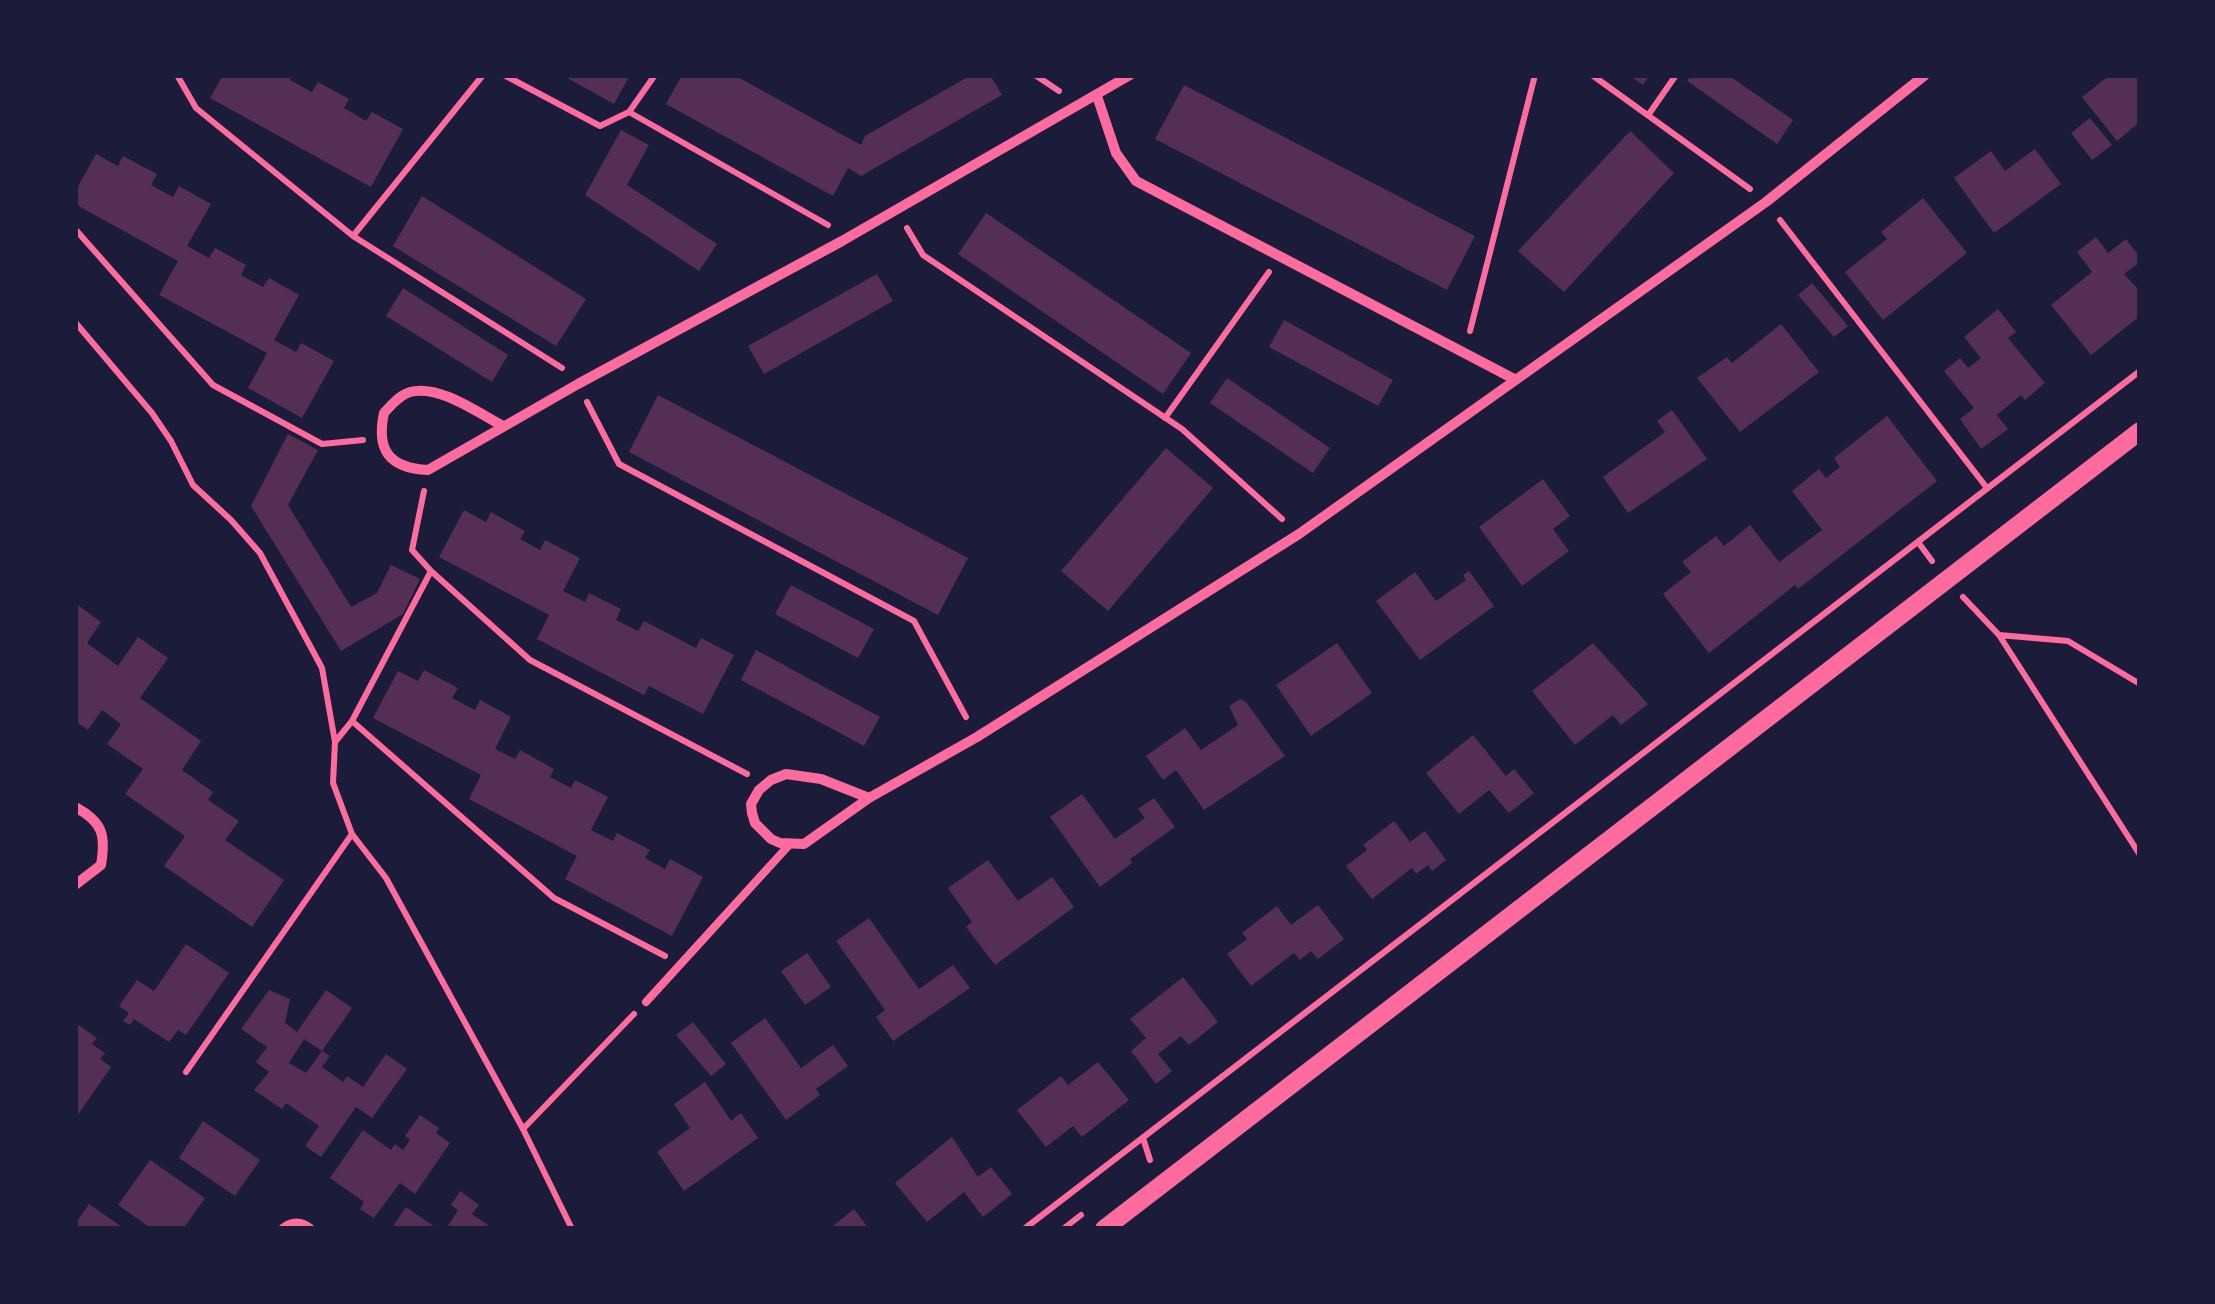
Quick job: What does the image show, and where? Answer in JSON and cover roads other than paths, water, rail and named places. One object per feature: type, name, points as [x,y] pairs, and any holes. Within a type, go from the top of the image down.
[{"type":"street","points":[[503,426],[445,396],[429,391],[410,392],[384,413],[380,438],[396,460],[410,469],[428,470],[842,241],[1130,75]]},
{"type":"street","points":[[869,798],[821,779],[786,774],[759,790],[752,804],[754,823],[772,838],[804,844],[869,798],[976,737],[1298,534],[1766,202],[1925,75]]},
{"type":"street","points":[[1097,96],[1116,154],[1136,180],[1516,380]]},
{"type":"street","points":[[1104,1229],[2140,431]]},
{"type":"street","points":[[75,807],[92,816],[105,840],[100,865],[75,885]]},
{"type":"street","points":[[283,1229],[290,1224],[303,1224],[310,1229]]},
{"type":"lane","points":[[646,1002],[790,844]]}]
